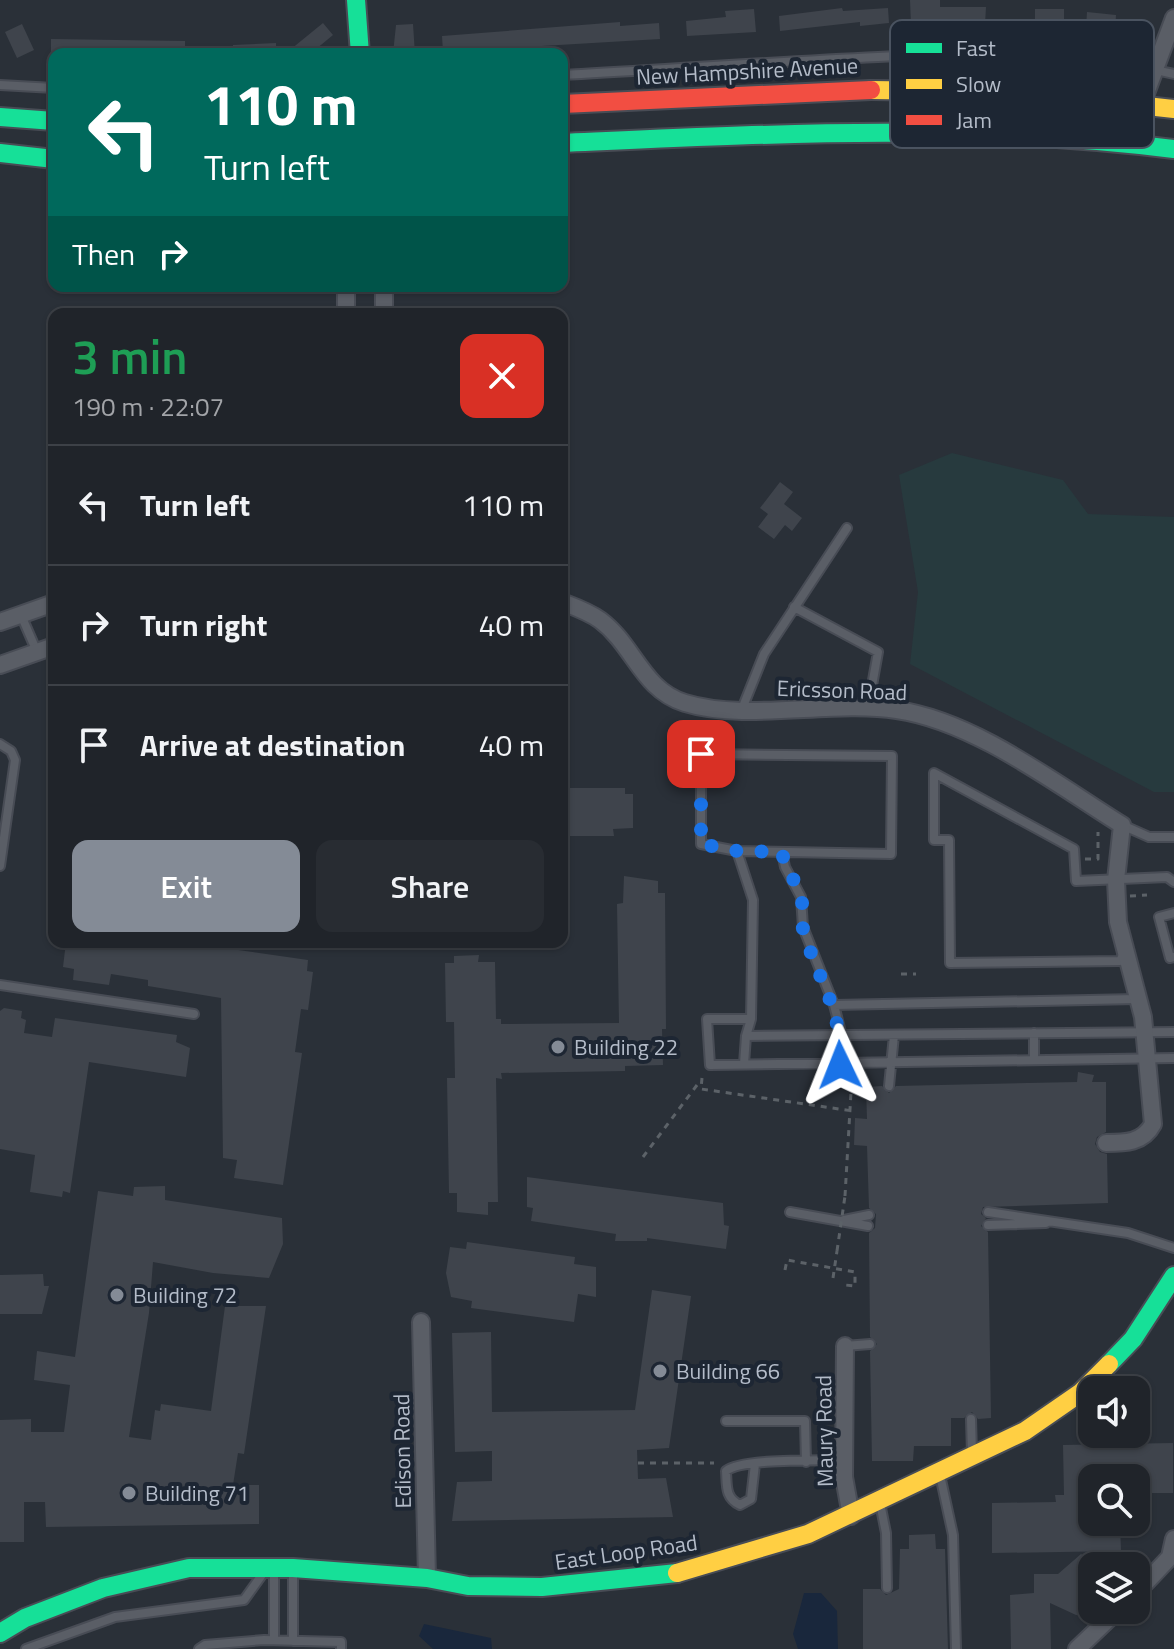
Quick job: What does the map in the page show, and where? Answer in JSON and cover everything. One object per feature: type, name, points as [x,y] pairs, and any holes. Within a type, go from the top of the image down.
[{"type":"street","points":[[356,0],[360,48]]},
{"type":"street","points":[[1154,77],[1174,18]]},
{"type":"street","name":"New Hampshire Avenue","points":[[568,104],[890,90]]},
{"type":"street","name":"New Hampshire Avenue","points":[[1154,106],[1174,109]]},
{"type":"street","points":[[0,117],[48,121]]},
{"type":"street","points":[[568,143],[890,132]]},
{"type":"street","points":[[1154,146],[1174,149]]},
{"type":"street","points":[[0,153],[48,158]]},
{"type":"street","points":[[0,622],[48,605]]},
{"type":"street","name":"Ericsson Road","points":[[568,606],[601,621],[650,683],[676,700],[707,709],[897,710],[946,722],[1026,766],[1122,825]]},
{"type":"street","points":[[0,665],[48,648]]},
{"type":"street","points":[[1106,1143],[1129,1142],[1148,1132],[1153,1124],[1145,1032],[1124,953],[1116,880],[1122,825]]},
{"type":"street","name":"East Loop Road","points":[[0,1633],[25,1618],[103,1588],[189,1568],[293,1568],[427,1578],[468,1586],[542,1587],[685,1572],[808,1534],[1025,1431],[1080,1393],[1133,1339],[1174,1276]]},
{"type":"street","name":"Edison Road","points":[[421,1322],[427,1578]]},
{"type":"street","name":"Maury Road","points":[[845,1346],[844,1460],[851,1516]]},
{"type":"street","points":[[1150,1578],[1170,1557],[1174,1539]]},
{"type":"street","points":[[1077,1649],[1103,1624]]},
{"type":"lane","points":[[568,75],[890,57]]},
{"type":"lane","points":[[1154,69],[1174,74]]},
{"type":"lane","points":[[0,85],[48,88]]},
{"type":"lane","points":[[742,709],[764,654],[847,528]]},
{"type":"lane","points":[[794,607],[878,652],[867,709]]},
{"type":"lane","points":[[21,614],[37,652]]},
{"type":"lane","points":[[0,744],[11,751],[15,760],[0,866]]},
{"type":"lane","points":[[701,754],[892,756],[891,854],[782,852],[737,851],[701,844],[701,754]]},
{"type":"lane","points":[[1124,953],[1120,961],[950,963],[949,840],[934,840],[934,773],[1074,849],[1076,881],[1167,877],[1174,882]]},
{"type":"lane","points":[[1122,825],[1149,837],[1174,837]]},
{"type":"lane","points":[[737,851],[753,900],[751,1019],[744,1064]]},
{"type":"lane","points":[[782,852],[785,867],[801,897],[803,927],[834,1005],[842,1036],[840,1065]]},
{"type":"lane","points":[[1174,913],[1159,917],[1170,958],[1174,957]]},
{"type":"lane","points":[[0,985],[194,1014]]},
{"type":"lane","points":[[834,1005],[1138,999]]},
{"type":"lane","points":[[751,1019],[707,1019],[710,1065],[1174,1058]]},
{"type":"lane","points":[[746,1036],[1174,1032]]},
{"type":"lane","points":[[1034,1033],[1034,1059]]},
{"type":"lane","points":[[889,1086],[894,1035]]},
{"type":"lane","points":[[790,1212],[868,1226]]},
{"type":"lane","points":[[988,1212],[1128,1233],[1174,1248]]},
{"type":"lane","points":[[844,1220],[869,1215]]},
{"type":"lane","points":[[988,1225],[1055,1223]]},
{"type":"lane","points":[[845,1346],[870,1344]]},
{"type":"lane","points":[[971,1419],[972,1458]]},
{"type":"lane","points":[[726,1421],[805,1421],[806,1462]]},
{"type":"lane","points":[[755,1464],[751,1499],[740,1505],[731,1501],[727,1492],[726,1471],[732,1466],[755,1464],[844,1460]]},
{"type":"lane","points":[[940,1474],[953,1535],[956,1649]]},
{"type":"lane","points":[[879,1502],[886,1533],[887,1588]]},
{"type":"lane","points":[[270,1567],[274,1640]]},
{"type":"lane","points":[[26,1649],[115,1617],[244,1600],[270,1567]]},
{"type":"lane","points":[[293,1568],[293,1641]]},
{"type":"lane","points":[[199,1649],[205,1645],[274,1640],[341,1642],[341,1649]]},
{"type":"path","points":[[1085,859],[1098,859],[1098,832]]},
{"type":"path","points":[[1127,896],[1147,895]]},
{"type":"path","points":[[901,974],[916,974]]},
{"type":"path","points":[[833,1278],[853,1111],[852,1075]]},
{"type":"path","points":[[643,1157],[702,1078],[701,1089],[853,1111]]},
{"type":"path","points":[[785,1270],[787,1260],[855,1272],[855,1286],[845,1285]]},
{"type":"path","points":[[638,1463],[714,1463]]},
{"type":"green space","points":[[952,453],[1063,480],[1088,514],[1174,517],[1174,792],[1154,792],[910,664],[918,592],[899,475]]},
{"type":"water","points":[[804,1593],[821,1593],[837,1611],[838,1649],[798,1649],[793,1634]]},
{"type":"water","points":[[424,1624],[491,1638],[492,1649],[433,1649],[419,1636]]},
{"type":"building","points":[[910,0],[940,0],[940,7],[986,7],[985,20],[911,20]]},
{"type":"building","points":[[842,8],[843,11],[888,8],[889,23],[860,26],[860,22],[780,31],[779,16]]},
{"type":"building","points":[[754,9],[756,32],[687,36],[686,21],[726,17],[725,11]]},
{"type":"building","points":[[1035,9],[1064,9],[1064,20],[1035,20]]},
{"type":"building","points":[[1087,12],[1116,15],[1116,20],[1086,20]]},
{"type":"building","points":[[620,22],[620,26],[659,23],[660,39],[510,48],[443,48],[442,36]]},
{"type":"building","points":[[323,23],[333,35],[317,48],[292,48]]},
{"type":"building","points":[[22,24],[34,50],[17,58],[5,32]]},
{"type":"building","points":[[413,24],[415,48],[394,48],[396,25]]},
{"type":"building","points":[[51,39],[185,41],[185,48],[51,48]]},
{"type":"building","points":[[276,43],[276,48],[233,48],[233,45]]},
{"type":"building","points":[[780,482],[793,492],[784,504],[802,518],[792,531],[785,525],[774,539],[758,527],[768,514],[760,508]]},
{"type":"building","points":[[568,788],[625,788],[625,794],[633,794],[633,828],[613,829],[614,836],[568,836]]},
{"type":"building","name":"Building 22","points":[[624,876],[658,881],[658,893],[665,893],[666,1029],[662,1029],[663,1065],[625,1066],[625,1071],[501,1073],[502,1079],[496,1078],[498,1202],[488,1202],[488,1215],[457,1212],[457,1193],[449,1193],[447,1078],[455,1078],[454,1022],[446,1022],[445,963],[454,963],[454,956],[479,955],[478,962],[495,962],[496,1019],[501,1019],[501,1024],[619,1023],[617,904],[623,903]]},
{"type":"building","points":[[65,948],[224,948],[308,960],[307,971],[313,972],[308,1010],[301,1009],[295,1052],[302,1053],[283,1185],[234,1178],[237,1160],[223,1158],[221,998],[148,986],[148,980],[111,974],[109,985],[73,980],[74,969],[63,967]]},
{"type":"building","points":[[4,1008],[22,1011],[21,1018],[26,1020],[24,1033],[52,1037],[55,1018],[177,1035],[176,1042],[190,1048],[186,1077],[89,1062],[70,1193],[63,1191],[62,1197],[30,1192],[35,1155],[0,1149],[0,1011]]},
{"type":"building","points":[[1078,1072],[1094,1075],[1092,1082],[1106,1082],[1106,1132],[1097,1137],[1095,1144],[1100,1152],[1107,1154],[1108,1203],[983,1207],[981,1214],[986,1218],[981,1226],[988,1232],[991,1418],[978,1419],[972,1412],[964,1418],[951,1418],[951,1446],[914,1446],[913,1461],[872,1461],[870,1351],[877,1344],[870,1337],[869,1233],[875,1228],[876,1214],[869,1208],[867,1146],[854,1145],[855,1118],[867,1119],[866,1087],[882,1086],[889,1093],[896,1086],[1077,1082]]},
{"type":"building","points":[[527,1177],[723,1203],[724,1225],[729,1226],[726,1249],[647,1238],[647,1241],[615,1241],[616,1234],[531,1221],[533,1208],[527,1207]]},
{"type":"building","points":[[165,1186],[165,1200],[282,1218],[283,1244],[269,1278],[213,1273],[153,1262],[149,1313],[129,1437],[151,1440],[155,1410],[160,1411],[161,1404],[211,1411],[225,1306],[266,1306],[244,1454],[238,1453],[233,1485],[259,1485],[259,1524],[46,1527],[45,1502],[24,1502],[24,1542],[0,1542],[0,1420],[31,1419],[31,1432],[64,1432],[70,1385],[34,1380],[37,1351],[75,1357],[98,1191],[133,1196],[134,1187]]},
{"type":"building","points":[[467,1242],[575,1257],[574,1264],[596,1267],[596,1297],[578,1294],[574,1322],[471,1308],[472,1301],[451,1297],[446,1273],[450,1247],[466,1249]]},
{"type":"building","points":[[43,1274],[44,1286],[49,1286],[42,1314],[0,1314],[0,1275]]},
{"type":"building","name":"Building 66","points":[[652,1290],[691,1296],[669,1448],[637,1450],[638,1479],[666,1478],[673,1517],[452,1521],[457,1482],[492,1481],[492,1451],[455,1452],[452,1333],[491,1332],[492,1412],[635,1410]]},
{"type":"building","points":[[1150,1443],[1173,1443],[1173,1493],[1150,1493],[1150,1464],[1078,1464],[1078,1536],[1120,1536],[1121,1551],[992,1553],[992,1503],[1056,1502],[1055,1495],[1064,1495],[1063,1445],[1078,1445],[1078,1448],[1150,1448]]},
{"type":"building","points":[[935,1534],[936,1549],[945,1549],[948,1649],[863,1649],[863,1589],[880,1589],[886,1595],[899,1589],[900,1549],[909,1549],[909,1535]]},
{"type":"building","points":[[1078,1557],[1078,1615],[1050,1603],[1051,1649],[1011,1649],[1010,1595],[1034,1593],[1034,1574],[1058,1574]]},
{"type":"traffic: fast","points":[[356,0],[360,48]]},
{"type":"traffic: fast","points":[[0,117],[48,121]]},
{"type":"traffic: fast","points":[[568,143],[890,133]]},
{"type":"traffic: fast","points":[[1154,147],[1174,149]]},
{"type":"traffic: fast","points":[[0,153],[48,158]]},
{"type":"traffic: fast","points":[[1109,1364],[1133,1339],[1174,1276]]},
{"type":"traffic: fast","points":[[0,1633],[25,1618],[103,1588],[189,1568],[293,1568],[427,1578],[468,1586],[542,1587],[677,1573]]},
{"type":"traffic: slow","points":[[871,90],[890,90]]},
{"type":"traffic: slow","points":[[1154,107],[1174,109]]},
{"type":"traffic: slow","points":[[677,1573],[808,1534],[1025,1431],[1080,1393],[1109,1364]]},
{"type":"traffic: jam","points":[[568,104],[871,90]]},
{"type":"place","name":"Building 22","points":[[558,1047]]},
{"type":"place","name":"Building 72","points":[[117,1295]]},
{"type":"place","name":"Building 66","points":[[660,1371]]},
{"type":"place","name":"Building 71","points":[[129,1493]]},
{"type":"route","points":[[701,754],[701,844],[737,851],[782,852],[785,867],[801,897],[803,927],[834,1005],[842,1036],[840,1065]]}]
